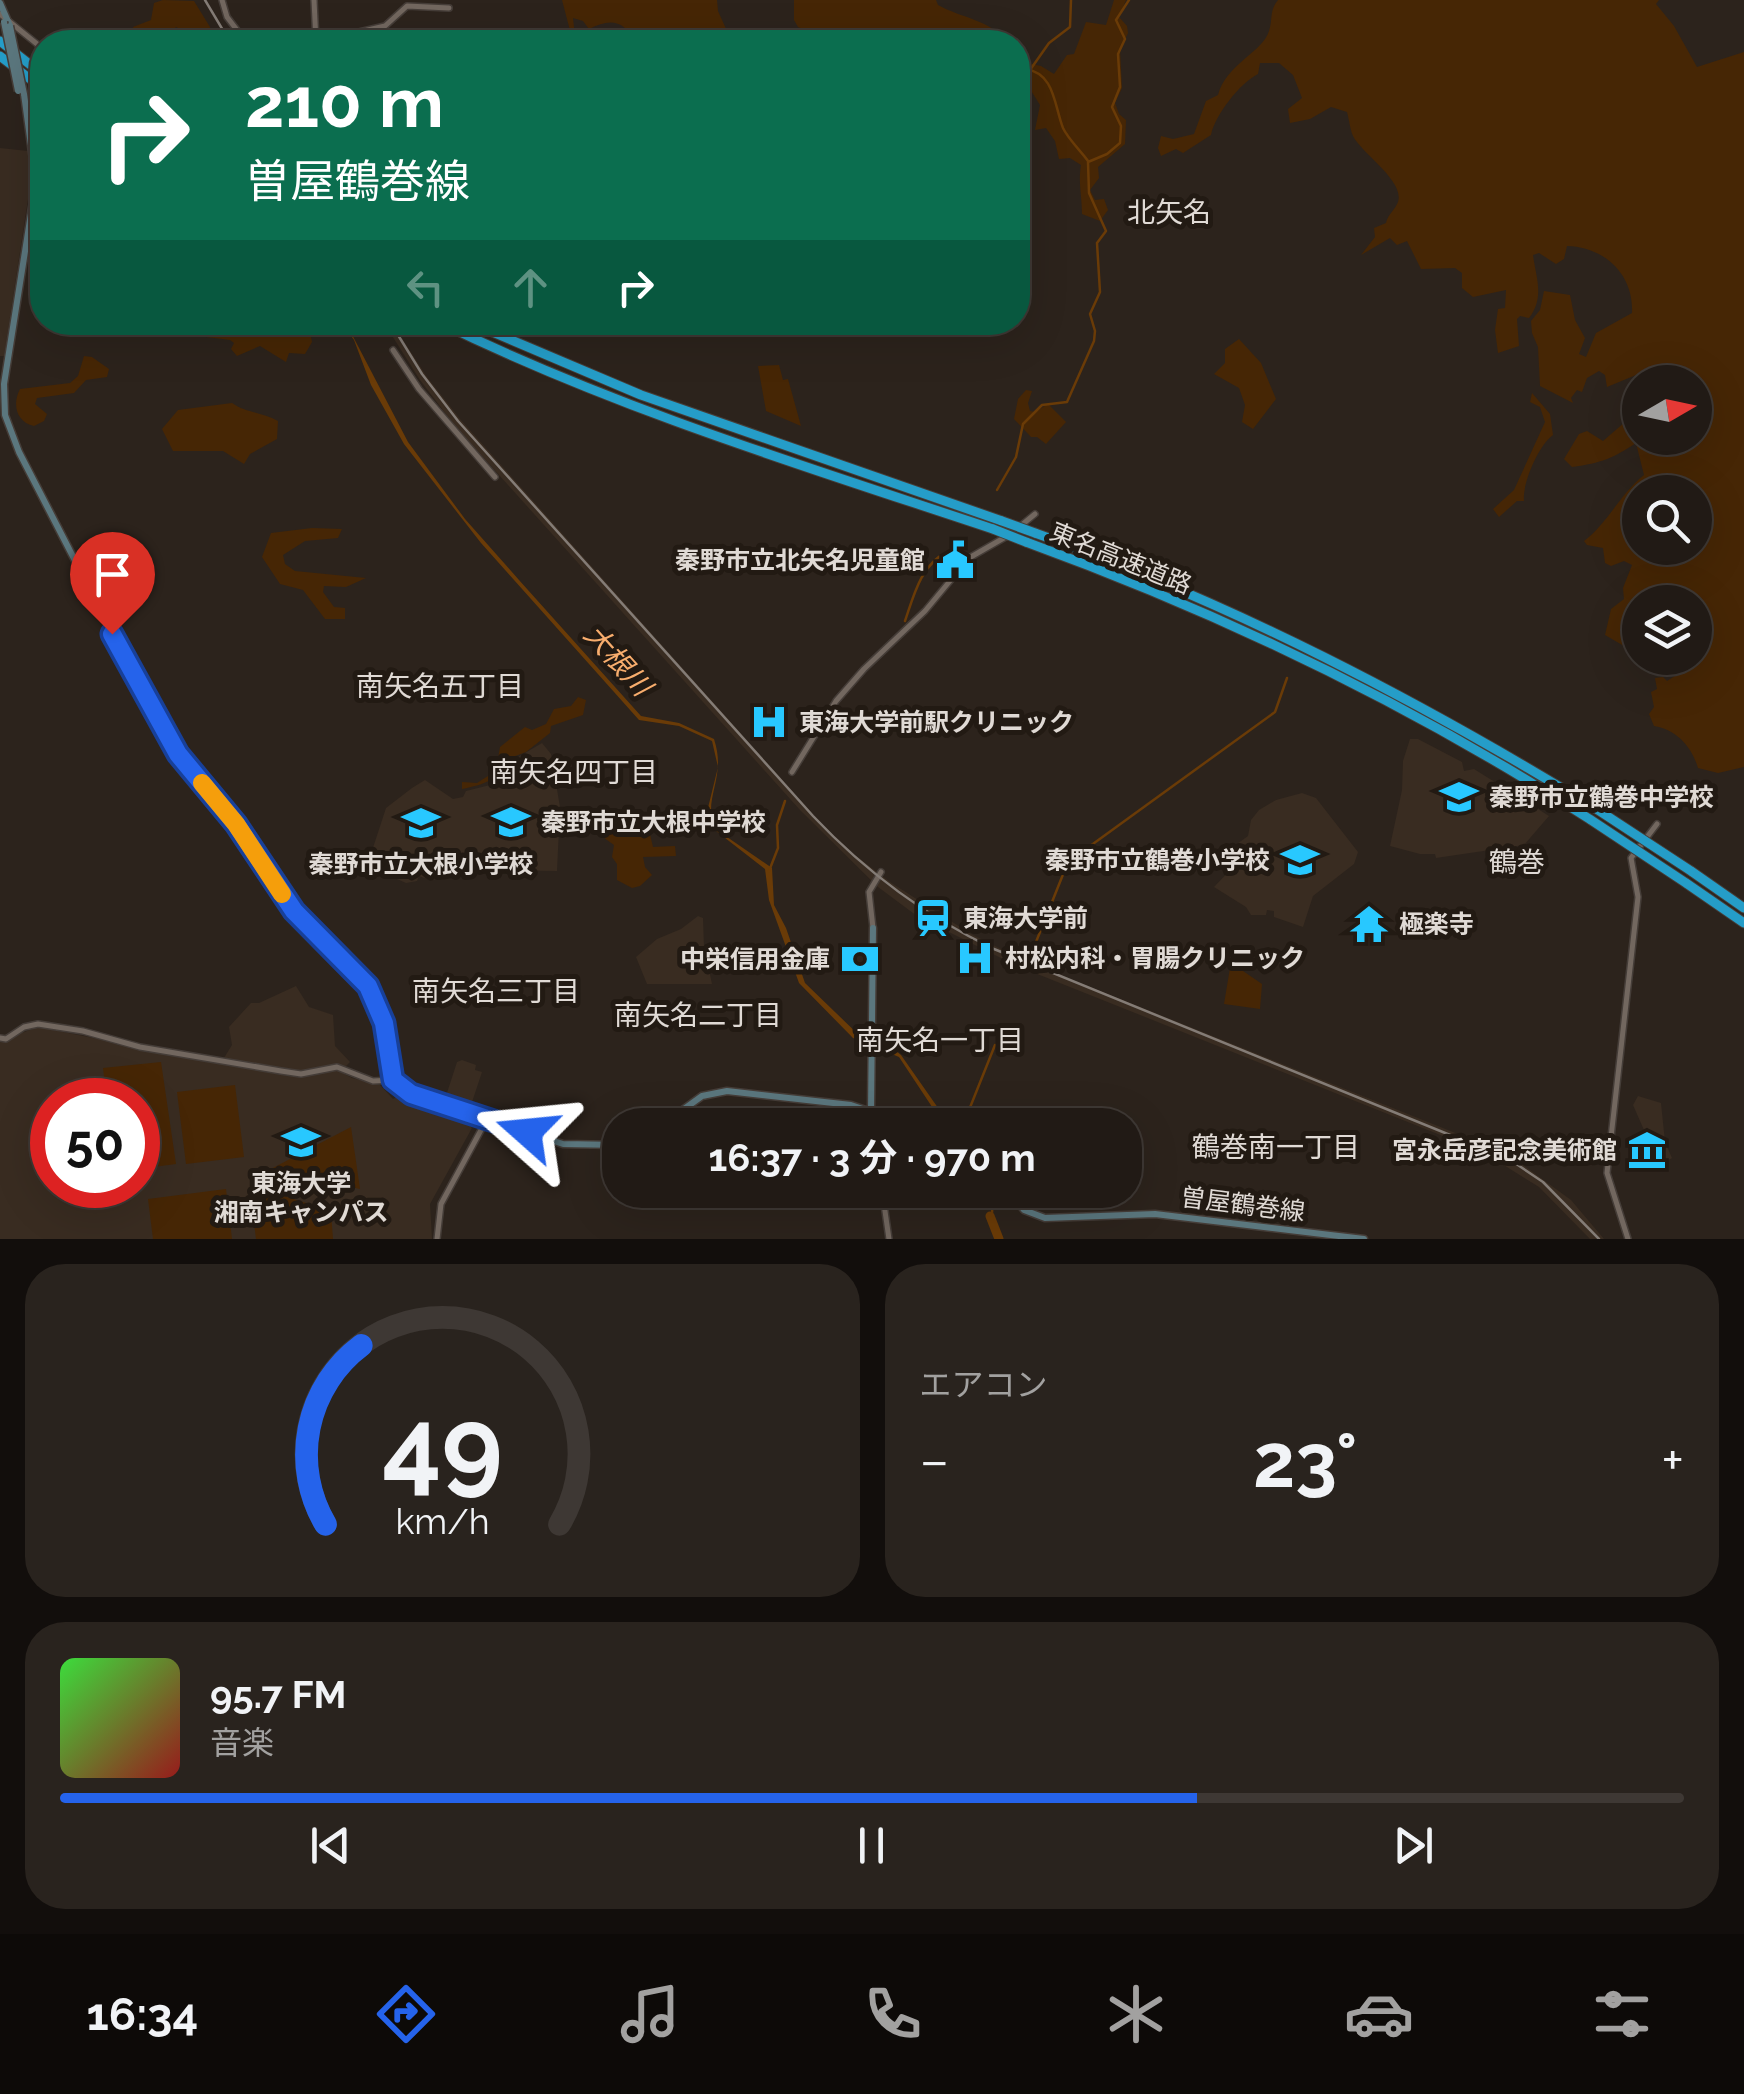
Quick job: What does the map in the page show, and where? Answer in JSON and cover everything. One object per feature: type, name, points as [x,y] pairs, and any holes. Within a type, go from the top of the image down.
[{"type":"highway","points":[[0,40],[30,64]]},
{"type":"highway","points":[[0,56],[30,79]]},
{"type":"highway","name":"東名高速道路","points":[[470,335],[600,392],[993,529],[1152,590],[1335,674],[1458,740],[1591,820],[1744,923]]},
{"type":"highway","name":"東名高速道路","points":[[499,335],[612,384],[1035,533],[1212,604],[1354,670],[1450,721],[1598,810],[1744,908]]},
{"type":"main road","points":[[4,16],[30,131]]},
{"type":"main road","points":[[30,221],[2,405],[19,452],[164,733],[236,824],[294,911],[368,986],[384,1023],[393,1080],[411,1094],[563,1144],[602,1145]]},
{"type":"main road","points":[[871,1108],[873,928]]},
{"type":"main road","points":[[685,1108],[702,1096],[722,1091],[861,1108]]},
{"type":"main road","name":"曽屋鶴巻線","points":[[1022,1208],[1040,1218],[1155,1214],[1364,1239]]},
{"type":"street","points":[[222,0],[227,17],[237,30]]},
{"type":"street","points":[[314,0],[315,30]]},
{"type":"street","points":[[367,30],[384,26],[407,6],[449,8]]},
{"type":"street","points":[[4,16],[30,38]]},
{"type":"street","points":[[393,350],[420,389],[496,477]]},
{"type":"street","points":[[792,772],[836,700],[864,669],[925,611],[969,558],[993,547],[1036,514]]},
{"type":"street","points":[[1628,1239],[1607,1173],[1638,897],[1631,858],[1657,824]]},
{"type":"street","points":[[873,928],[869,892],[881,872]]},
{"type":"street","points":[[0,1038],[6,1039],[24,1027],[38,1024],[83,1030],[140,1047],[280,1071],[301,1074],[337,1067],[373,1081],[393,1080]]},
{"type":"street","points":[[437,1239],[442,1204],[487,1119]]},
{"type":"street","points":[[885,1208],[889,1239]]},
{"type":"shaded area","points":[[562,0],[717,0],[727,30],[627,30],[616,23],[589,29],[583,21],[573,18],[574,30],[570,30]]},
{"type":"shaded area","points":[[794,0],[936,0],[938,5],[994,30],[805,30],[794,20]]},
{"type":"shaded area","points":[[1114,0],[1126,0],[1119,17],[1128,33],[1120,50],[1122,88],[1115,103],[1126,120],[1125,144],[1098,167],[1099,178],[1090,190],[1095,200],[1104,199],[1108,210],[1100,221],[1082,214],[1081,165],[1070,158],[1059,159],[1055,141],[1046,128],[1035,130],[1040,105],[1030,89],[1030,64],[1054,74],[1067,55],[1074,54],[1086,22],[1106,25]]},
{"type":"shaded area","points":[[1278,0],[1659,0],[1656,4],[1674,26],[1697,67],[1744,52],[1744,767],[1718,773],[1698,768],[1682,740],[1654,726],[1649,714],[1654,707],[1651,692],[1657,689],[1655,678],[1667,681],[1676,675],[1712,675],[1712,585],[1624,585],[1632,565],[1712,565],[1712,475],[1644,475],[1639,455],[1712,455],[1712,365],[1622,365],[1622,381],[1607,387],[1605,375],[1599,371],[1587,378],[1582,392],[1577,390],[1571,398],[1573,403],[1540,386],[1538,347],[1531,321],[1540,310],[1544,291],[1570,295],[1575,320],[1585,338],[1579,354],[1586,357],[1596,333],[1632,313],[1628,286],[1614,265],[1593,251],[1567,246],[1564,259],[1556,264],[1539,253],[1533,255],[1537,303],[1529,318],[1517,319],[1519,346],[1498,353],[1495,330],[1498,309],[1505,308],[1506,290],[1473,297],[1462,288],[1462,273],[1455,268],[1421,269],[1407,241],[1397,245],[1390,238],[1361,255],[1375,237],[1374,228],[1386,223],[1397,205],[1395,185],[1353,136],[1347,112],[1331,107],[1310,119],[1290,123],[1288,109],[1302,98],[1293,75],[1279,63],[1260,63],[1258,74],[1223,109],[1211,135],[1183,153],[1176,149],[1161,156],[1161,136],[1173,139],[1194,134],[1206,101],[1218,95],[1228,75],[1265,39]]},
{"type":"shaded area","points":[[194,1],[210,30],[134,30],[151,20],[154,3]]},
{"type":"shaded area","points":[[0,148],[28,151],[30,187],[4,356],[0,356]]},
{"type":"shaded area","points":[[191,335],[292,335],[311,337],[312,342],[305,354],[289,353],[286,362],[260,346],[237,356],[230,340]]},
{"type":"shaded area","points":[[350,335],[352,335],[408,442],[465,519],[641,716],[679,723],[714,739],[718,766],[712,741],[679,726],[639,720],[481,543],[404,444],[371,385]]},
{"type":"shaded area","points":[[392,335],[400,335],[460,419],[820,822],[890,882],[971,934],[1025,961],[1508,1154],[1571,1200],[1604,1239],[1590,1239],[1539,1187],[1483,1152],[1015,965],[917,916],[878,887],[800,810],[455,426]]},
{"type":"shaded area","points":[[1239,339],[1261,363],[1276,399],[1253,429],[1242,422],[1245,405],[1239,388],[1214,374],[1225,363],[1225,349]]},
{"type":"shaded area","points":[[84,356],[109,369],[107,377],[86,380],[74,393],[37,398],[35,404],[47,414],[44,421],[34,426],[23,421],[16,406],[20,389],[70,383],[78,376]]},
{"type":"shaded area","points":[[779,365],[783,380],[788,379],[801,426],[766,411],[758,366]]},
{"type":"shaded area","points":[[1026,390],[1032,391],[1030,411],[1048,404],[1066,422],[1046,444],[1031,437],[1014,419],[1018,399]]},
{"type":"shaded area","points":[[1532,393],[1550,414],[1553,435],[1532,465],[1524,501],[1517,501],[1499,517],[1493,509],[1514,490],[1545,422],[1540,407],[1530,402]]},
{"type":"shaded area","points":[[232,403],[278,421],[277,439],[250,454],[244,464],[223,451],[173,451],[162,429],[178,410]]},
{"type":"shaded area","points":[[1622,425],[1622,451],[1572,467],[1564,459],[1579,434],[1587,431],[1603,441]]},
{"type":"shaded area","points":[[1622,498],[1622,562],[1611,566],[1605,563],[1603,548],[1584,541]]},
{"type":"shaded area","points":[[342,529],[338,538],[305,541],[283,555],[285,564],[295,571],[366,578],[346,587],[324,586],[323,592],[334,607],[345,608],[345,619],[325,619],[303,590],[280,584],[262,557],[271,533]]},
{"type":"shaded area","points":[[1622,601],[1622,645],[1605,635],[1611,609]]},
{"type":"shaded area","points":[[578,697],[586,700],[583,715],[551,726],[550,733],[526,752],[510,758],[496,776],[462,789],[462,782],[477,783],[488,776],[497,764],[500,747],[525,727],[532,730],[546,724],[554,709],[571,706]]},
{"type":"shaded area","name":"秦野市立鶴巻中学校","points":[[1410,739],[1418,739],[1462,762],[1464,771],[1474,769],[1549,816],[1524,845],[1436,858],[1435,854],[1390,846]]},
{"type":"shaded area","points":[[542,743],[551,754],[560,807],[557,871],[491,870],[430,880],[419,876],[417,881],[406,883],[367,866],[386,808],[412,788],[425,780],[453,799],[463,797],[466,791],[490,785],[513,760]]},
{"type":"shaded area","points":[[718,769],[711,806],[714,828],[772,868],[774,905],[805,983],[865,1041],[890,1046],[901,1055],[938,1108],[933,1108],[899,1057],[853,1038],[799,983],[769,900],[765,869],[711,827],[707,812]]},
{"type":"shaded area","name":"秦野市立鶴巻小学校","points":[[1302,793],[1316,798],[1358,852],[1354,864],[1313,896],[1303,927],[1274,917],[1274,911],[1251,915],[1246,907],[1214,887],[1236,864],[1237,844],[1248,836],[1251,820],[1259,810],[1276,800]]},
{"type":"shaded area","points":[[598,806],[614,810],[631,826],[648,826],[653,847],[675,846],[676,856],[643,857],[652,875],[640,886],[632,888],[617,880],[617,864],[612,857],[614,845],[600,835]]},
{"type":"shaded area","points":[[698,916],[703,918],[712,984],[647,984],[636,957],[657,939],[681,929]]},
{"type":"shaded area","points":[[1230,968],[1243,971],[1262,984],[1260,1009],[1224,1004]]},
{"type":"shaded area","points":[[296,986],[309,1007],[333,1015],[335,1046],[350,1062],[345,1067],[337,1064],[300,1071],[224,1058],[232,1045],[229,1027],[251,1003]]},
{"type":"shaded area","name":"東海大学 湘南キャンパス","points":[[38,1027],[282,1075],[301,1077],[337,1070],[380,1085],[393,1099],[397,1097],[405,1103],[463,1119],[472,1128],[430,1204],[432,1239],[0,1239],[0,1041]]},
{"type":"shaded area","points":[[462,1060],[482,1072],[470,1108],[445,1099],[457,1062]]},
{"type":"shaded area","points":[[161,1062],[176,1164],[160,1166],[160,1078],[104,1078],[103,1068]]},
{"type":"shaded area","points":[[235,1085],[244,1157],[186,1164],[177,1092]]},
{"type":"shaded area","points":[[1638,1096],[1661,1103],[1665,1142],[1672,1158],[1653,1169],[1651,1146],[1633,1105]]},
{"type":"shaded area","points":[[351,1127],[360,1189],[269,1170]]},
{"type":"shaded area","points":[[226,1189],[232,1239],[153,1239],[149,1208],[160,1208],[160,1197]]},
{"type":"shaded area","points":[[250,1190],[268,1191],[325,1209],[331,1213],[333,1239],[256,1239]]},
{"type":"waterway","points":[[1030,70],[1049,43],[1070,27],[1071,0]]},
{"type":"waterway","points":[[997,490],[1016,457],[1023,424],[1042,405],[1067,402],[1094,341],[1090,314],[1100,292],[1097,243],[1106,231],[1089,193],[1088,162],[1120,143],[1121,126],[1112,107],[1120,87],[1118,54],[1125,39],[1116,20],[1129,0]]},
{"type":"waterway","points":[[1030,70],[1048,83],[1063,128],[1088,161]]},
{"type":"waterway","points":[[905,621],[919,582],[930,565],[961,547]]},
{"type":"waterway","points":[[1028,962],[1068,862],[1275,712],[1287,678]]},
{"type":"waterway","points":[[769,871],[778,848],[777,825],[785,801]]},
{"type":"waterway","points":[[970,1108],[995,1045]]},
{"type":"waterway","points":[[992,1208],[992,1213]]},
{"type":"waterway","name":"大根川","points":[[990,1216],[999,1239]]},
{"type":"railway","points":[[205,0],[223,30]]},
{"type":"railway","points":[[398,335],[458,421],[813,816],[897,891],[994,949],[1509,1159],[1543,1182],[1599,1239]]},
{"type":"slow traffic","points":[[202,783],[236,824],[282,894]]},
{"type":"place","name":"秦野市立北矢名児童館","points":[[955,560]]},
{"type":"place","name":"東海大学前駅クリニック","points":[[769,722]]},
{"type":"place","name":"秦野市立鶴巻中学校","points":[[1459,797]]},
{"type":"place","name":"秦野市立大根中学校","points":[[511,822]]},
{"type":"place","name":"秦野市立大根小学校","points":[[421,823]]},
{"type":"place","name":"秦野市立鶴巻小学校","points":[[1300,860]]},
{"type":"place","name":"東海大学前","points":[[933,918]]},
{"type":"place","name":"極楽寺","points":[[1369,924]]},
{"type":"place","name":"村松内科・胃腸クリニック","points":[[975,958]]},
{"type":"place","name":"中栄信用金庫","points":[[860,959]]},
{"type":"place","name":"東海大学 湘南キャンパス","points":[[301,1142]]},
{"type":"place","name":"宮永岳彦記念美術館","points":[[1647,1150]]},
{"type":"district","name":"北矢名","points":[[1169,212]]},
{"type":"district","name":"南矢名五丁目","points":[[440,686]]},
{"type":"district","name":"南矢名四丁目","points":[[574,772]]},
{"type":"district","name":"鶴巻","points":[[1517,862]]},
{"type":"district","name":"南矢名三丁目","points":[[496,991]]},
{"type":"district","name":"南矢名二丁目","points":[[698,1015]]},
{"type":"district","name":"南矢名一丁目","points":[[940,1040]]},
{"type":"district","name":"鶴巻南一丁目","points":[[1276,1147]]},
{"type":"route","points":[[112,634],[178,754],[236,824],[294,911],[368,986],[384,1023],[393,1080],[411,1094],[527,1132]]}]
